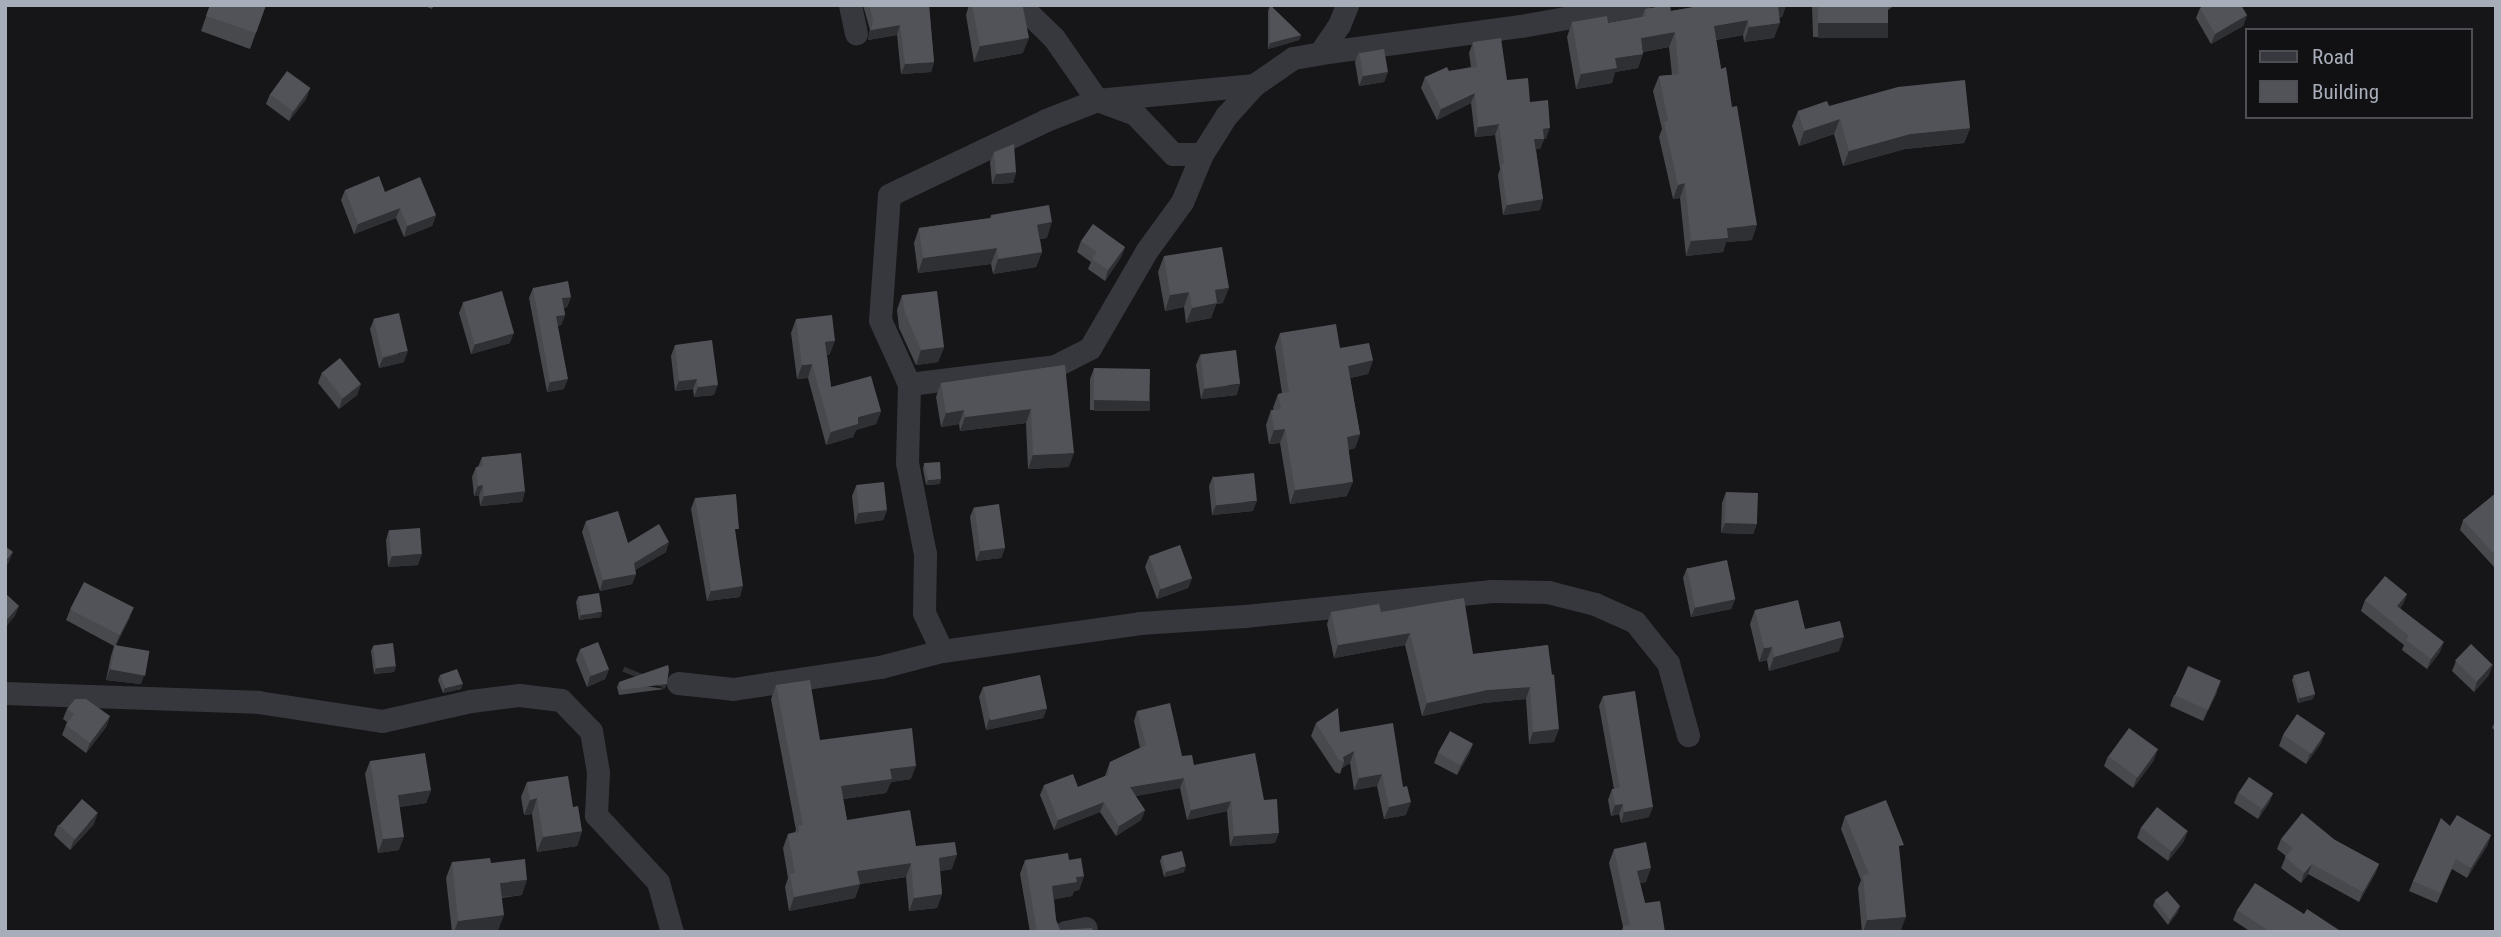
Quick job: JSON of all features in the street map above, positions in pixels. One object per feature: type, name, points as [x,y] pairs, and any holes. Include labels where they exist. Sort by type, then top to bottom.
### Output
[{"type":"street","points":[[850,5],[856,33]]},
{"type":"street","points":[[1020,5],[1054,38],[1097,100],[1135,114],[1173,154],[1202,154]]},
{"type":"street","points":[[1320,53],[1339,25],[1348,5]]},
{"type":"street","points":[[909,384],[1055,366],[1090,348],[1147,250],[1182,202],[1202,154],[1226,116],[1254,85],[1293,58],[1521,26],[1639,5]]},
{"type":"street","points":[[942,651],[924,613],[925,554],[907,462],[909,384],[880,320],[889,195],[1046,120],[1097,100],[1254,85]]},
{"type":"street","points":[[678,683],[733,689],[880,667],[942,651],[1140,623],[1245,616],[1492,591],[1548,592],[1595,604],[1635,622],[1668,663],[1688,735]]},
{"type":"street","points":[[5,693],[258,702],[382,721],[471,701],[519,695],[561,700],[591,731],[598,772],[596,815],[658,882],[671,932]]},
{"type":"building","points":[[210,5],[266,5],[256,33],[206,16]]},
{"type":"building","points":[[869,5],[929,5],[934,62],[905,64],[900,25],[871,30],[873,20]]},
{"type":"building","points":[[972,5],[1022,5],[1029,38],[980,46]]},
{"type":"building","points":[[1270,5],[1301,35],[1270,43]]},
{"type":"building","points":[[1670,5],[1671,11],[1706,5],[1778,5],[1780,23],[1749,27],[1748,20],[1714,26],[1721,69],[1726,67],[1732,107],[1737,106],[1757,225],[1727,228],[1728,238],[1691,241],[1685,183],[1678,185],[1664,122],[1668,121],[1659,76],[1679,74],[1675,32],[1641,38],[1643,54],[1615,58],[1617,68],[1581,74],[1572,22],[1607,16],[1608,23],[1646,16],[1645,9]]},
{"type":"building","points":[[1818,5],[1888,5],[1888,23],[1818,23]]},
{"type":"building","points":[[2204,5],[2241,5],[2247,15],[2215,34],[2200,8]]},
{"type":"building","points":[[1501,38],[1507,80],[1528,78],[1530,102],[1548,100],[1550,128],[1543,129],[1544,139],[1534,139],[1543,199],[1507,205],[1499,124],[1478,127],[1475,93],[1441,109],[1425,77],[1447,67],[1449,71],[1477,67],[1473,42]]},
{"type":"building","points":[[1384,49],[1388,72],[1363,76],[1359,53]]},
{"type":"building","points":[[287,71],[310,88],[293,112],[270,94]]},
{"type":"building","points":[[1965,80],[1970,128],[1910,134],[1849,151],[1840,119],[1804,131],[1798,111],[1827,101],[1829,106],[1898,87]]},
{"type":"building","points":[[1014,144],[1016,172],[996,174],[994,152]]},
{"type":"building","points":[[379,176],[385,192],[420,177],[436,215],[407,226],[400,208],[358,224],[345,190]]},
{"type":"building","points":[[1049,205],[1052,222],[1037,225],[1042,252],[998,259],[997,248],[923,258],[919,228],[992,218],[991,215]]},
{"type":"building","points":[[1093,224],[1125,247],[1108,270],[1092,259],[1097,252],[1081,241]]},
{"type":"building","points":[[1222,247],[1229,288],[1215,290],[1217,303],[1192,308],[1189,292],[1170,295],[1164,256]]},
{"type":"building","points":[[568,281],[571,297],[562,298],[565,315],[556,316],[568,379],[550,382],[533,288]]},
{"type":"building","points":[[502,291],[514,333],[475,345],[463,302]]},
{"type":"building","points":[[937,291],[944,347],[921,350],[905,313],[902,295]]},
{"type":"building","points":[[399,313],[408,351],[382,357],[374,319]]},
{"type":"building","points":[[832,315],[835,341],[825,342],[831,387],[871,376],[881,411],[858,417],[858,424],[831,432],[812,364],[802,365],[796,319]]},
{"type":"building","points":[[1336,324],[1340,348],[1369,343],[1373,360],[1348,366],[1360,434],[1347,437],[1353,482],[1295,490],[1285,429],[1274,430],[1271,410],[1281,409],[1278,394],[1289,392],[1280,333]]},
{"type":"building","points":[[712,340],[718,385],[698,387],[697,379],[679,381],[675,345]]},
{"type":"building","points":[[1236,350],[1240,384],[1204,388],[1200,354]]},
{"type":"building","points":[[340,358],[361,384],[343,398],[322,372]]},
{"type":"building","points":[[1065,365],[1074,453],[1033,455],[1031,409],[965,417],[964,410],[946,413],[941,383]]},
{"type":"building","points":[[1094,368],[1150,369],[1149,401],[1093,400]]},
{"type":"building","points":[[521,453],[525,491],[484,496],[483,485],[478,486],[476,467],[483,466],[482,457]]},
{"type":"building","points":[[940,462],[941,479],[928,480],[924,463]]},
{"type":"building","points":[[1254,473],[1257,501],[1216,505],[1213,477]]},
{"type":"building","points":[[884,482],[887,510],[859,513],[856,485]]},
{"type":"building","points":[[1726,492],[1758,493],[1757,524],[1725,523]]},
{"type":"building","points":[[2496,493],[2496,556],[2463,520]]},
{"type":"building","points":[[736,494],[739,529],[735,529],[743,586],[711,591],[695,498]]},
{"type":"building","points":[[999,504],[1005,548],[980,551],[974,507]]},
{"type":"building","points":[[618,511],[628,543],[659,524],[669,542],[634,563],[636,574],[603,580],[586,521]]},
{"type":"building","points":[[420,528],[422,554],[391,556],[389,530]]},
{"type":"building","points":[[1180,545],[1192,578],[1161,589],[1149,556]]},
{"type":"building","points":[[5,546],[13,552],[5,562]]},
{"type":"building","points":[[1727,560],[1735,599],[1695,608],[1687,569]]},
{"type":"building","points":[[2385,576],[2407,594],[2397,606],[2444,642],[2431,659],[2406,640],[2409,636],[2365,600]]},
{"type":"building","points":[[84,582],[134,607],[120,635],[70,610]]},
{"type":"building","points":[[5,593],[19,606],[5,622]]},
{"type":"building","points":[[599,593],[602,612],[581,615],[578,596]]},
{"type":"building","points":[[1464,598],[1473,654],[1548,645],[1552,675],[1554,674],[1559,729],[1533,732],[1530,687],[1487,690],[1427,703],[1410,633],[1338,645],[1331,612],[1379,604],[1381,612]]},
{"type":"building","points":[[1798,600],[1805,629],[1840,621],[1844,637],[1774,657],[1772,647],[1764,648],[1755,610]]},
{"type":"building","points":[[598,642],[609,669],[591,676],[580,649]]},
{"type":"building","points":[[393,643],[396,666],[376,668],[373,645]]},
{"type":"building","points":[[2471,644],[2493,665],[2477,681],[2455,661]]},
{"type":"building","points":[[115,645],[149,651],[145,676],[111,670]]},
{"type":"building","points":[[668,665],[667,684],[621,690],[619,682]]},
{"type":"building","points":[[2188,666],[2221,681],[2208,710],[2175,695]]},
{"type":"building","points":[[457,669],[463,684],[445,688],[440,675]]},
{"type":"building","points":[[2309,671],[2315,694],[2300,698],[2294,675]]},
{"type":"building","points":[[1040,675],[1047,708],[990,720],[983,687]]},
{"type":"building","points":[[810,680],[820,740],[912,728],[916,766],[890,769],[892,779],[841,786],[847,820],[910,810],[916,846],[955,842],[957,855],[939,858],[942,894],[914,898],[911,863],[857,871],[860,884],[794,897],[790,874],[795,873],[788,834],[799,832],[798,826],[803,825],[776,685]]},
{"type":"building","points":[[1635,691],[1653,807],[1624,812],[1623,804],[1615,805],[1612,789],[1620,788],[1603,696]]},
{"type":"building","points":[[75,699],[86,699],[110,716],[90,743],[66,725],[74,714],[67,709]]},
{"type":"building","points":[[1170,703],[1182,756],[1192,755],[1194,765],[1255,753],[1264,800],[1277,799],[1279,833],[1234,836],[1231,801],[1191,810],[1184,778],[1130,787],[1145,810],[1119,826],[1104,802],[1058,820],[1044,785],[1073,774],[1078,787],[1108,775],[1110,762],[1146,745],[1137,711]]},
{"type":"building","points":[[1338,708],[1340,732],[1393,723],[1403,787],[1407,786],[1411,802],[1389,807],[1382,774],[1359,778],[1354,751],[1343,757],[1344,762],[1339,760],[1316,723]]},
{"type":"building","points":[[2297,714],[2325,733],[2311,754],[2283,735]]},
{"type":"building","points":[[2129,728],[2158,749],[2138,777],[2108,756]]},
{"type":"building","points":[[1450,731],[1473,744],[1461,765],[1438,753]]},
{"type":"building","points":[[425,753],[431,790],[398,795],[404,837],[383,839],[370,761]]},
{"type":"building","points":[[568,776],[573,807],[578,806],[582,831],[543,837],[537,798],[530,800],[527,782]]},
{"type":"building","points":[[2249,777],[2273,793],[2262,809],[2238,793]]},
{"type":"building","points":[[82,799],[98,813],[75,839],[59,825]]},
{"type":"building","points":[[1886,800],[1904,845],[1899,846],[1906,917],[1867,920],[1863,875],[1869,874],[1845,816]]},
{"type":"building","points":[[2157,807],[2188,831],[2172,851],[2141,827]]},
{"type":"building","points":[[2302,813],[2335,840],[2379,864],[2363,892],[2312,864],[2304,873],[2285,857],[2293,848],[2281,839]]},
{"type":"building","points":[[2457,815],[2491,835],[2471,868],[2456,859],[2440,893],[2413,881],[2441,818],[2450,826]]},
{"type":"building","points":[[1646,842],[1651,868],[1637,871],[1645,903],[1660,901],[1665,932],[1624,932],[1623,926],[1630,925],[1614,849]]},
{"type":"building","points":[[1182,851],[1186,867],[1165,872],[1162,856]]},
{"type":"building","points":[[1068,853],[1069,860],[1081,858],[1084,876],[1076,877],[1077,882],[1052,886],[1056,920],[1060,930],[1092,928],[1093,932],[1037,932],[1025,860]]},
{"type":"building","points":[[490,858],[491,863],[525,859],[527,880],[500,883],[504,915],[458,921],[452,862]]},
{"type":"building","points":[[2255,883],[2304,914],[2307,909],[2342,932],[2271,932],[2237,910]]},
{"type":"building","points":[[2167,891],[2180,906],[2170,920],[2155,900]]}]
